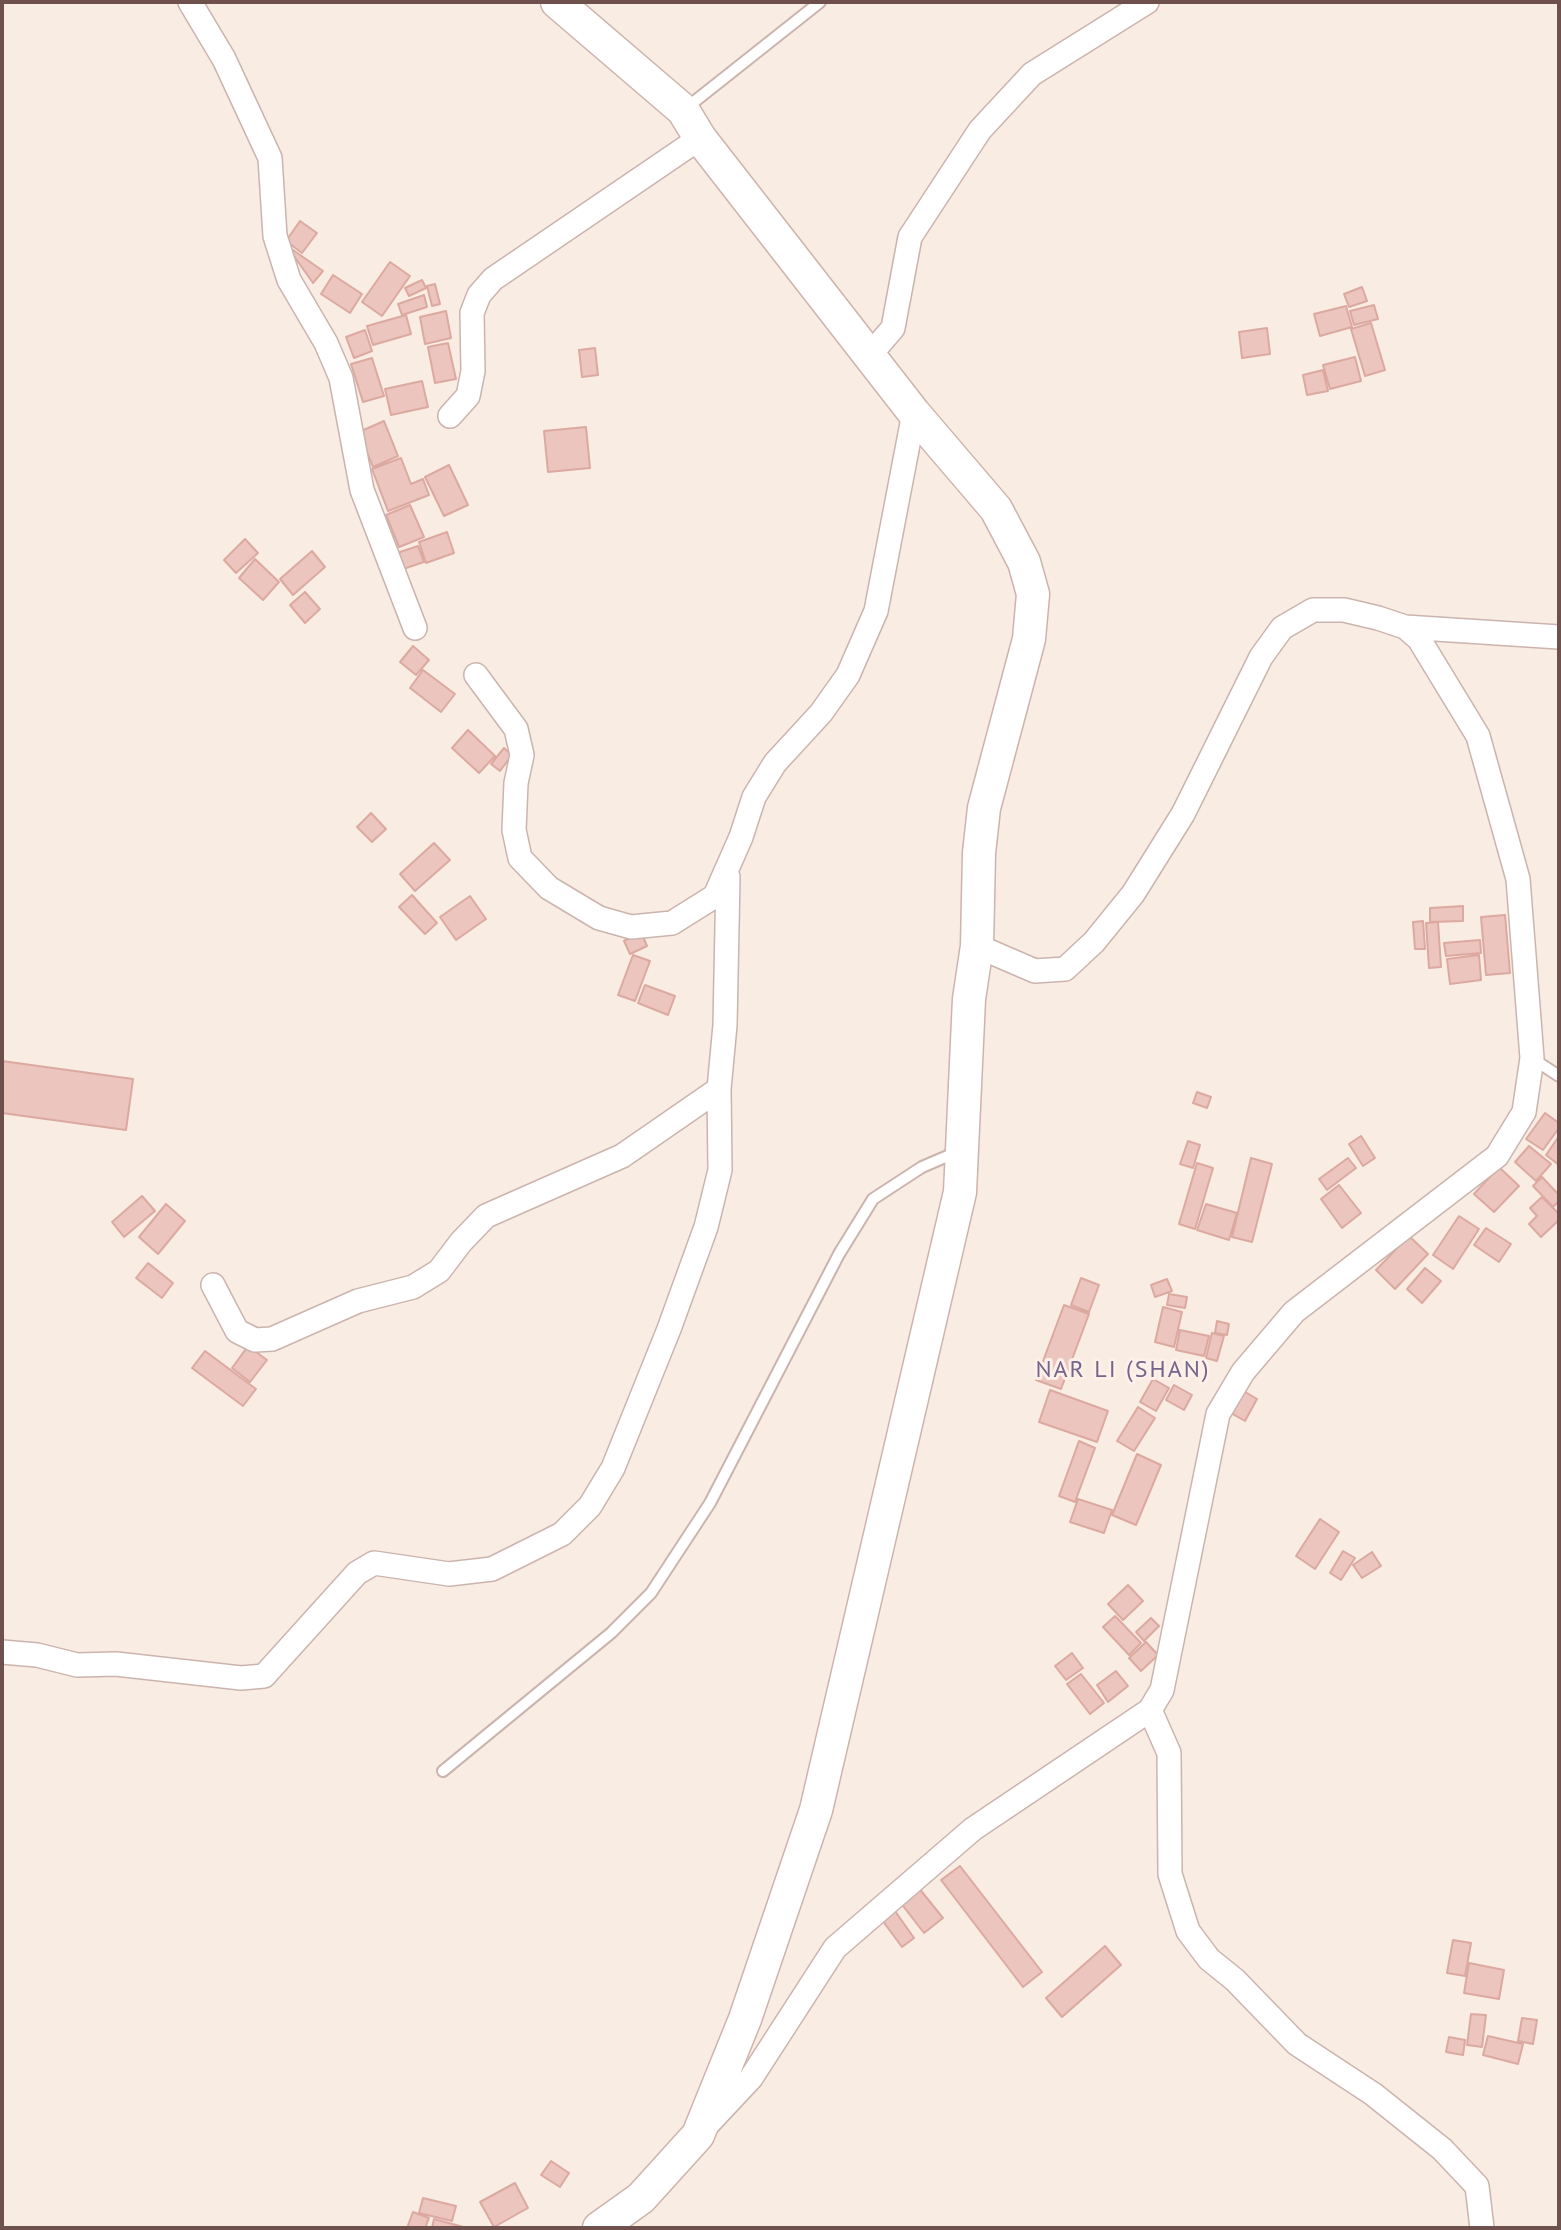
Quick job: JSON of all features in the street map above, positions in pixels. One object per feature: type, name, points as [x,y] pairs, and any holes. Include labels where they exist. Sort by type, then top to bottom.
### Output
[{"type":"main road","points":[[557,2],[683,110],[700,138],[914,414],[996,509],[1024,562],[1032,594],[1029,639],[984,808],[979,853],[977,946],[969,999],[960,1192],[816,1810],[745,2020],[698,2135],[641,2198],[600,2228]]},
{"type":"street","points":[[190,2],[225,59],[270,158],[275,236],[289,280],[326,343],[341,378],[362,490],[415,628]]},
{"type":"street","points":[[869,356],[893,328],[910,237],[980,130],[1032,74],[1147,2]]},
{"type":"street","points":[[450,416],[468,396],[473,371],[472,313],[479,295],[493,279],[700,138]]},
{"type":"street","points":[[476,676],[516,729],[522,755],[516,783],[513,830],[520,858],[549,888],[599,918],[631,927],[672,923],[715,896],[754,797],[775,763],[821,713],[848,676],[876,611],[914,414]]},
{"type":"street","points":[[977,946],[1035,971],[1065,969],[1094,942],[1133,894],[1183,814],[1255,667],[1282,628],[1313,610],[1344,610],[1405,627],[1559,637]]},
{"type":"street","points":[[698,2135],[751,2078],[835,1948],[973,1829],[1150,1710],[1162,1690],[1218,1414],[1243,1372],[1294,1312],[1497,1156],[1524,1112],[1532,1058],[1518,879],[1478,736],[1419,639],[1405,627]]},
{"type":"street","points":[[2,1652],[37,1655],[77,1665],[116,1664],[241,1678],[264,1676],[348,1581],[374,1563],[449,1574],[492,1569],[562,1534],[590,1506],[613,1468],[669,1329],[706,1227],[720,1170],[719,1088],[725,1025],[728,868]]},
{"type":"street","points":[[213,1284],[237,1331],[255,1340],[272,1339],[358,1301],[414,1287],[439,1272],[461,1241],[486,1216],[622,1156],[719,1088]]},
{"type":"street","points":[[1150,1710],[1169,1753],[1170,1874],[1188,1931],[1209,1959],[1235,1980],[1297,2043],[1373,2094],[1442,2149],[1477,2186],[1482,2228]]},
{"type":"lane","points":[[683,110],[820,2]]},
{"type":"lane","points":[[1532,1058],[1559,1076]]},
{"type":"lane","points":[[443,1771],[611,1633],[651,1594],[710,1503],[839,1254],[873,1199],[922,1167],[962,1150]]},
{"type":"building","points":[[300,221],[317,233],[302,253],[286,241]]},
{"type":"building","points":[[293,250],[323,271],[313,283],[291,252]]},
{"type":"building","points":[[390,262],[410,276],[382,316],[362,302]]},
{"type":"building","points":[[333,275],[362,294],[350,313],[321,294]]},
{"type":"building","points":[[422,280],[426,288],[409,296],[405,288]]},
{"type":"building","points":[[435,284],[440,304],[432,306],[427,286]]},
{"type":"building","points":[[1362,287],[1367,301],[1349,307],[1344,294]]},
{"type":"building","points":[[424,295],[427,307],[402,315],[398,304]]},
{"type":"building","points":[[1374,305],[1378,319],[1354,325],[1350,311]]},
{"type":"building","points":[[1346,306],[1352,327],[1320,336],[1314,314]]},
{"type":"building","points":[[446,311],[451,338],[425,344],[420,317]]},
{"type":"building","points":[[406,315],[411,334],[373,345],[367,326]]},
{"type":"building","points":[[1371,323],[1385,370],[1365,376],[1351,329]]},
{"type":"building","points":[[1267,328],[1270,354],[1242,358],[1239,332]]},
{"type":"building","points":[[365,330],[372,351],[354,358],[346,337]]},
{"type":"building","points":[[448,343],[456,379],[435,383],[428,347]]},
{"type":"building","points":[[595,348],[598,375],[582,377],[579,350]]},
{"type":"building","points":[[1355,357],[1361,381],[1330,389],[1323,365]]},
{"type":"building","points":[[372,358],[384,396],[363,402],[351,364]]},
{"type":"building","points":[[1323,370],[1328,391],[1307,395],[1303,375]]},
{"type":"building","points":[[422,381],[428,407],[391,415],[385,389]]},
{"type":"building","points":[[384,421],[398,456],[373,467],[359,432]]},
{"type":"building","points":[[586,427],[590,468],[548,472],[544,431]]},
{"type":"building","points":[[401,458],[411,484],[423,479],[429,495],[388,511],[372,469]]},
{"type":"building","points":[[449,465],[468,505],[444,516],[425,477]]},
{"type":"building","points":[[410,505],[424,537],[399,547],[386,515]]},
{"type":"building","points":[[447,532],[454,553],[426,563],[419,542]]},
{"type":"building","points":[[245,539],[258,553],[236,573],[224,560]]},
{"type":"building","points":[[418,546],[424,562],[397,571],[391,555]]},
{"type":"building","points":[[312,551],[325,567],[293,595],[280,579]]},
{"type":"building","points":[[255,559],[279,582],[263,600],[239,578]]},
{"type":"building","points":[[305,592],[320,609],[305,623],[290,605]]},
{"type":"building","points":[[413,646],[429,660],[416,675],[400,662]]},
{"type":"building","points":[[423,670],[455,694],[441,712],[410,688]]},
{"type":"building","points":[[468,730],[495,756],[479,773],[452,748]]},
{"type":"building","points":[[504,748],[512,755],[500,771],[491,764]]},
{"type":"building","points":[[371,813],[386,829],[372,842],[357,827]]},
{"type":"building","points":[[434,843],[450,860],[415,891],[400,874]]},
{"type":"building","points":[[412,895],[437,923],[425,934],[399,907]]},
{"type":"building","points":[[470,896],[486,919],[456,940],[440,917]]},
{"type":"building","points":[[1463,906],[1463,921],[1430,922],[1430,908]]},
{"type":"building","points":[[1505,915],[1510,973],[1486,975],[1481,917]]},
{"type":"building","points":[[1423,921],[1425,949],[1415,949],[1413,922]]},
{"type":"building","points":[[1438,922],[1441,967],[1429,968],[1426,923]]},
{"type":"building","points":[[641,932],[647,946],[630,954],[624,941]]},
{"type":"building","points":[[1480,940],[1481,953],[1446,956],[1444,943]]},
{"type":"building","points":[[633,955],[650,961],[635,1001],[618,995]]},
{"type":"building","points":[[1479,955],[1481,980],[1450,984],[1447,959]]},
{"type":"building","points":[[645,985],[675,996],[668,1015],[638,1003]]},
{"type":"building","points":[[2,1061],[133,1079],[126,1130],[2,1113]]},
{"type":"building","points":[[1197,1092],[1211,1097],[1207,1108],[1193,1103]]},
{"type":"building","points":[[1545,1113],[1559,1123],[1559,1128],[1543,1150],[1526,1139]]},
{"type":"building","points":[[1361,1136],[1375,1158],[1363,1166],[1349,1144]]},
{"type":"building","points":[[1559,1136],[1559,1165],[1546,1155]]},
{"type":"building","points":[[1188,1141],[1200,1145],[1193,1168],[1180,1164]]},
{"type":"building","points":[[1529,1146],[1551,1164],[1536,1181],[1515,1162]]},
{"type":"building","points":[[1251,1158],[1272,1164],[1252,1242],[1232,1237]]},
{"type":"building","points":[[1348,1158],[1356,1168],[1327,1190],[1319,1179]]},
{"type":"building","points":[[1197,1163],[1213,1168],[1195,1229],[1179,1224]]},
{"type":"building","points":[[1499,1167],[1519,1186],[1494,1212],[1474,1194]]},
{"type":"building","points":[[1542,1177],[1559,1195],[1559,1201],[1553,1207],[1533,1186]]},
{"type":"building","points":[[1339,1185],[1361,1213],[1342,1228],[1321,1199]]},
{"type":"building","points":[[142,1196],[155,1211],[124,1237],[112,1222]]},
{"type":"building","points":[[1542,1197],[1559,1214],[1559,1220],[1541,1237],[1529,1224],[1537,1216],[1530,1208]]},
{"type":"building","points":[[166,1204],[185,1221],[158,1254],[139,1237]]},
{"type":"building","points":[[1206,1204],[1237,1213],[1229,1240],[1197,1230]]},
{"type":"building","points":[[1459,1216],[1479,1229],[1453,1269],[1433,1255]]},
{"type":"building","points":[[1486,1228],[1511,1244],[1499,1262],[1474,1245]]},
{"type":"building","points":[[1409,1236],[1428,1254],[1395,1289],[1376,1270]]},
{"type":"building","points":[[148,1263],[173,1283],[162,1298],[136,1278]]},
{"type":"building","points":[[1425,1268],[1441,1281],[1422,1303],[1407,1289]]},
{"type":"building","points":[[1081,1278],[1099,1285],[1089,1312],[1071,1305]]},
{"type":"building","points":[[1167,1279],[1172,1291],[1155,1297],[1151,1285]]},
{"type":"building","points":[[1169,1294],[1187,1297],[1185,1308],[1167,1305]]},
{"type":"building","points":[[1064,1305],[1089,1314],[1061,1389],[1036,1380]]},
{"type":"building","points":[[1163,1307],[1182,1312],[1174,1347],[1155,1342]]},
{"type":"building","points":[[1217,1321],[1229,1324],[1227,1335],[1215,1333]]},
{"type":"building","points":[[1180,1330],[1209,1336],[1204,1356],[1176,1350]]},
{"type":"building","points":[[1212,1333],[1224,1336],[1217,1361],[1206,1358]]},
{"type":"building","points":[[248,1346],[267,1360],[250,1382],[232,1368]]},
{"type":"building","points":[[205,1351],[256,1389],[243,1406],[192,1368]]},
{"type":"building","points":[[1153,1379],[1169,1388],[1156,1411],[1140,1402]]},
{"type":"building","points":[[1174,1385],[1192,1395],[1184,1410],[1166,1400]]},
{"type":"building","points":[[1050,1390],[1108,1411],[1097,1442],[1039,1422]]},
{"type":"building","points":[[1242,1390],[1257,1399],[1245,1421],[1229,1412]]},
{"type":"building","points":[[1138,1407],[1155,1418],[1134,1451],[1117,1441]]},
{"type":"building","points":[[1079,1441],[1095,1448],[1075,1502],[1059,1496]]},
{"type":"building","points":[[1137,1454],[1161,1465],[1136,1525],[1112,1515]]},
{"type":"building","points":[[1078,1499],[1112,1510],[1104,1533],[1070,1522]]},
{"type":"building","points":[[1320,1519],[1339,1532],[1315,1569],[1296,1556]]},
{"type":"building","points":[[1343,1551],[1355,1558],[1341,1580],[1330,1573]]},
{"type":"building","points":[[1372,1552],[1381,1566],[1362,1578],[1353,1565]]},
{"type":"building","points":[[1128,1585],[1143,1601],[1123,1620],[1108,1604]]},
{"type":"building","points":[[1115,1616],[1141,1643],[1129,1655],[1103,1627]]},
{"type":"building","points":[[1151,1618],[1159,1626],[1144,1641],[1136,1632]]},
{"type":"building","points":[[1146,1642],[1158,1655],[1141,1671],[1129,1658]]},
{"type":"building","points":[[1072,1653],[1083,1668],[1066,1680],[1055,1666]]},
{"type":"building","points":[[1116,1671],[1128,1686],[1108,1702],[1097,1685]]},
{"type":"building","points":[[1081,1674],[1104,1703],[1090,1714],[1067,1684]]},
{"type":"building","points":[[960,1866],[1042,1972],[1023,1987],[941,1880]]},
{"type":"building","points":[[918,1887],[943,1918],[924,1933],[900,1902]]},
{"type":"building","points":[[895,1911],[914,1938],[902,1947],[882,1920]]},
{"type":"building","points":[[1453,1940],[1471,1943],[1465,1976],[1447,1973]]},
{"type":"building","points":[[1105,1946],[1121,1965],[1062,2017],[1046,1998]]},
{"type":"building","points":[[1469,1963],[1504,1970],[1499,1999],[1464,1993]]},
{"type":"building","points":[[1471,2014],[1486,2015],[1482,2047],[1467,2045]]},
{"type":"building","points":[[1522,2018],[1537,2020],[1533,2044],[1518,2041]]},
{"type":"building","points":[[1488,2036],[1523,2044],[1518,2064],[1483,2055]]},
{"type":"building","points":[[1449,2037],[1465,2040],[1463,2055],[1446,2052]]},
{"type":"building","points":[[551,2161],[569,2173],[560,2187],[541,2175]]},
{"type":"building","points":[[515,2183],[528,2208],[494,2227],[480,2202]]},
{"type":"building","points":[[423,2198],[456,2206],[452,2221],[419,2213]]},
{"type":"building","points":[[413,2212],[429,2218],[425,2228],[407,2228]]},
{"type":"building","points":[[434,2219],[467,2228],[432,2228]]},
{"type":"district","name":"NAR LI (SHAN)","points":[[1123,1370]]}]
